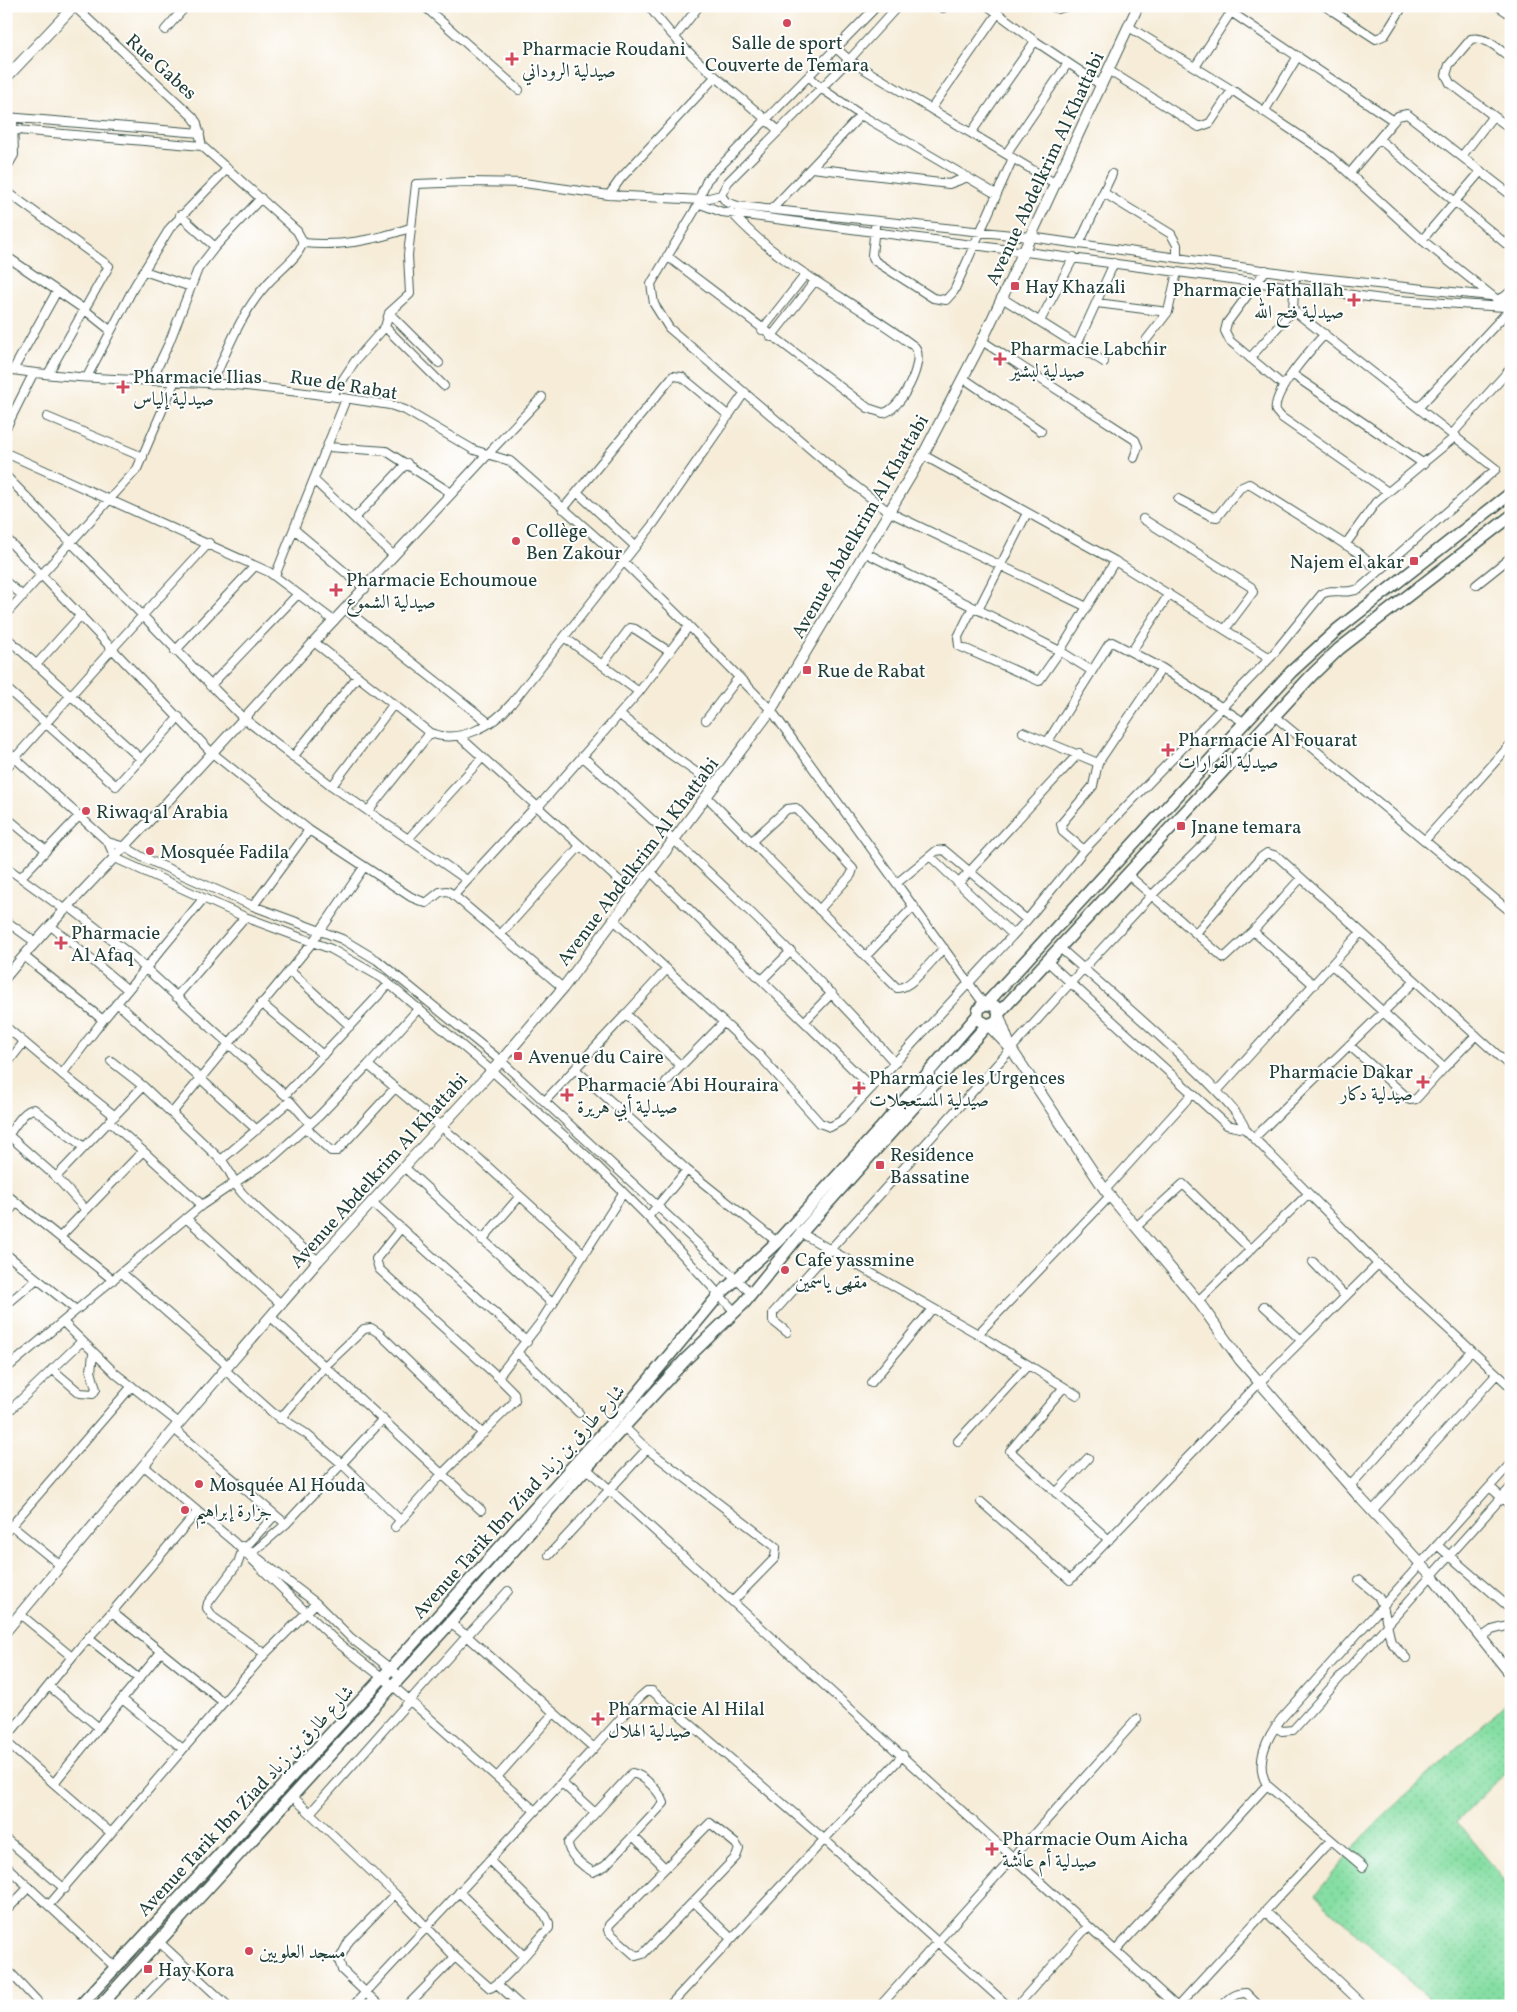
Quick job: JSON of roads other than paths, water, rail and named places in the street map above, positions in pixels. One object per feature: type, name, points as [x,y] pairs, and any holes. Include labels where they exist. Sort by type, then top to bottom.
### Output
[{"type":"main road","points":[[6,78],[74,6]]},
{"type":"main road","name":"Avenue Abdelkrim Al Khattabi","points":[[6,1631],[176,1426],[318,1261],[501,1061],[563,988],[708,798],[771,710],[923,455],[982,341],[1138,6]]},
{"type":"main road","points":[[1511,493],[1338,629],[1291,672],[978,1011],[978,1016],[982,1023],[988,1025],[1011,1048],[1107,1193],[1198,1301],[1259,1383],[1432,1576],[1511,1675]]},
{"type":"main road","points":[[988,1025],[993,1024],[999,1015],[1273,715],[1339,649],[1510,518]]},
{"type":"main road","points":[[985,1004],[995,1006],[1011,1048]]},
{"type":"main road","name":"Avenue Tarik Ibn Ziad شارع طارق بن زياد","points":[[80,2006],[391,1668],[629,1404],[719,1295],[777,1242],[978,1016]]},
{"type":"main road","name":"Avenue Tarik Ibn Ziad شارع طارق بن زياد","points":[[100,2006],[450,1623],[586,1468],[686,1359],[735,1312],[801,1233],[988,1025]]},
{"type":"street","name":"Rue Gabes","points":[[74,6],[193,117],[200,133]]},
{"type":"street","points":[[165,30],[186,6]]},
{"type":"street","points":[[424,6],[519,90]]},
{"type":"street","points":[[649,6],[675,37],[715,76],[779,132]]},
{"type":"street","points":[[675,37],[699,6]]},
{"type":"street","points":[[877,6],[707,180],[702,189],[701,200],[651,284],[651,292],[658,313],[669,328],[858,489],[889,512],[1087,606]]},
{"type":"street","points":[[721,196],[728,182],[822,88],[898,6]]},
{"type":"street","points":[[939,6],[943,8],[947,6]]},
{"type":"street","points":[[988,6],[1034,41],[1101,85]]},
{"type":"street","points":[[1051,6],[1062,9],[1068,6]]},
{"type":"street","points":[[1222,6],[1394,121]]},
{"type":"street","points":[[1328,7],[1376,39],[1386,35],[1403,6]]},
{"type":"street","points":[[1498,6],[1511,15]]},
{"type":"street","points":[[1195,67],[1231,12]]},
{"type":"street","points":[[931,110],[998,13]]},
{"type":"street","points":[[1129,27],[1232,90],[1329,155],[1350,172],[1422,240],[1509,309]]},
{"type":"street","points":[[1511,58],[1482,38],[1471,39],[1447,70],[1447,79],[1450,83],[1511,129]]},
{"type":"street","points":[[970,133],[1034,41]]},
{"type":"street","points":[[836,48],[849,60],[1056,184]]},
{"type":"street","points":[[1264,112],[1298,56]]},
{"type":"street","points":[[877,220],[872,255],[875,261],[934,298],[943,301],[949,298],[954,292],[996,194],[1010,156],[1068,63]]},
{"type":"street","points":[[1108,70],[1199,127],[1210,123],[1232,90]]},
{"type":"street","points":[[609,196],[621,178],[715,76]]},
{"type":"street","points":[[809,76],[822,88],[861,115],[996,194]]},
{"type":"street","points":[[1350,172],[1400,114],[1410,116],[1511,195]]},
{"type":"street","points":[[772,208],[861,115]]},
{"type":"street","points":[[1462,156],[1493,116]]},
{"type":"street","points":[[6,169],[14,155],[10,117],[200,133],[202,146]]},
{"type":"street","points":[[10,130],[202,146],[297,231],[303,243],[300,252],[268,283],[248,307],[212,384]]},
{"type":"street","points":[[1379,139],[1511,248]]},
{"type":"street","points":[[812,168],[949,184],[968,177]]},
{"type":"street","points":[[87,377],[110,330],[144,270],[180,215],[227,169]]},
{"type":"street","points":[[1422,240],[1481,172]]},
{"type":"street","points":[[1079,244],[1112,174]]},
{"type":"street","points":[[332,396],[355,360],[385,327],[389,313],[410,294],[408,255],[416,184],[468,182],[524,183],[609,196],[701,200],[721,196]]},
{"type":"street","points":[[6,190],[109,266],[48,374]]},
{"type":"street","points":[[1104,193],[1171,234],[1177,245],[1177,257]]},
{"type":"street","points":[[721,196],[726,202],[738,206],[772,208],[1030,237],[1295,275],[1493,298],[1504,297],[1511,291]]},
{"type":"street","points":[[151,382],[169,343],[198,269],[215,247],[261,198]]},
{"type":"street","points":[[701,200],[708,208],[731,212],[1383,299],[1509,309]]},
{"type":"street","points":[[667,256],[772,338],[868,408],[883,413],[894,408],[917,368],[918,351],[912,344],[815,281],[748,230],[731,212]]},
{"type":"street","points":[[180,215],[215,247]]},
{"type":"street","points":[[303,243],[335,245],[363,242],[410,228]]},
{"type":"street","points":[[6,256],[110,330]]},
{"type":"street","points":[[1040,321],[1074,257]]},
{"type":"street","points":[[1077,345],[1114,263]]},
{"type":"street","points":[[144,270],[191,287]]},
{"type":"street","points":[[1266,270],[1227,323],[1225,331],[1230,341],[1284,386]]},
{"type":"street","points":[[1147,339],[1168,312],[1177,272]]},
{"type":"street","points":[[762,330],[806,274]]},
{"type":"street","points":[[1250,358],[1293,310],[1295,275]]},
{"type":"street","points":[[772,338],[815,281]]},
{"type":"street","points":[[9,370],[57,291]]},
{"type":"street","points":[[1002,298],[1104,362]]},
{"type":"street","points":[[1097,303],[1168,312]]},
{"type":"street","points":[[1419,407],[1509,309]]},
{"type":"street","points":[[614,920],[762,1058],[820,1123],[833,1127],[841,1121],[970,984],[1027,920],[1084,850],[1270,658],[1323,593],[1355,591],[1496,468],[1293,310]]},
{"type":"street","points":[[389,313],[440,363]]},
{"type":"street","points":[[385,327],[444,386]]},
{"type":"street","points":[[1325,334],[1300,362],[1284,386],[1275,407],[1279,414],[1388,492]]},
{"type":"street","points":[[982,341],[1134,440],[1138,447],[1134,458]]},
{"type":"street","points":[[1345,544],[1363,518],[1388,492],[1424,464],[1455,435],[1511,368]]},
{"type":"street","name":"Rue de Rabat","points":[[9,370],[33,374],[212,384],[332,396],[390,405],[405,410],[466,446],[487,455],[501,457],[510,461],[623,561],[690,626],[771,710],[985,1004]]},
{"type":"street","points":[[6,428],[33,374]]},
{"type":"street","points":[[1292,374],[1424,464]]},
{"type":"street","points":[[563,509],[673,376],[682,377],[729,416]]},
{"type":"street","points":[[963,378],[1041,431]]},
{"type":"street","points":[[6,614],[131,477],[143,457],[174,382]]},
{"type":"street","points":[[314,642],[430,733],[438,736],[459,736],[489,723],[506,710],[654,523],[745,392]]},
{"type":"street","points":[[6,977],[35,942],[115,858],[242,718],[365,589],[542,397]]},
{"type":"street","points":[[275,576],[346,399]]},
{"type":"street","points":[[47,417],[143,457]]},
{"type":"street","points":[[328,447],[380,449],[407,463],[452,493]]},
{"type":"street","points":[[6,453],[209,544],[275,576],[334,621]]},
{"type":"street","points":[[923,455],[1115,561],[1226,628],[1270,658]]},
{"type":"street","points":[[355,518],[407,463]]},
{"type":"street","points":[[6,476],[70,544],[242,718],[332,786],[467,880]]},
{"type":"street","points":[[314,480],[394,556]]},
{"type":"street","points":[[1178,499],[1211,516],[1217,517],[1222,514],[1240,488],[1248,484],[1345,544],[1378,571]]},
{"type":"street","points":[[577,492],[636,546]]},
{"type":"street","points":[[1027,513],[1001,564],[958,637],[958,642],[962,649],[1039,681],[1060,651],[1115,561]]},
{"type":"street","points":[[1143,519],[1251,587],[1254,592],[1226,628]]},
{"type":"street","points":[[294,529],[365,589]]},
{"type":"street","points":[[6,538],[211,752],[309,830],[422,903],[430,902],[443,891],[454,895],[563,988]]},
{"type":"street","points":[[6,768],[209,544]]},
{"type":"street","points":[[866,553],[1060,651],[1092,671]]},
{"type":"street","points":[[1476,585],[1511,557]]},
{"type":"street","points":[[175,650],[254,566]]},
{"type":"street","points":[[6,582],[23,596]]},
{"type":"street","points":[[210,686],[298,594]]},
{"type":"street","points":[[1132,652],[1169,594]]},
{"type":"street","points":[[345,609],[489,723]]},
{"type":"street","points":[[36,665],[81,615]]},
{"type":"street","points":[[454,895],[620,715],[690,626]]},
{"type":"street","points":[[602,665],[630,628],[635,628],[670,652]]},
{"type":"street","points":[[6,637],[142,759]]},
{"type":"street","points":[[564,637],[639,692]]},
{"type":"street","points":[[1048,741],[1110,643],[1115,642],[1162,668],[1245,723]]},
{"type":"street","points":[[1084,850],[1063,832],[1061,824],[1093,786],[1098,763],[1162,668]]},
{"type":"street","points":[[293,757],[358,676]]},
{"type":"street","points":[[706,720],[739,677]]},
{"type":"street","points":[[6,688],[116,786],[120,784],[179,717]]},
{"type":"street","points":[[332,786],[393,705]]},
{"type":"street","points":[[620,715],[667,752],[716,786]]},
{"type":"street","points":[[1273,715],[1511,912]]},
{"type":"street","points":[[1023,732],[1079,753],[1098,763]]},
{"type":"street","points":[[368,811],[430,733]]},
{"type":"street","points":[[459,736],[634,894]]},
{"type":"street","points":[[1425,840],[1511,744]]},
{"type":"street","points":[[6,750],[108,842],[115,858],[245,917],[343,955],[389,984],[492,1071],[588,1158],[648,1217],[735,1312]]},
{"type":"street","points":[[958,883],[1079,753]]},
{"type":"street","points":[[582,756],[675,839],[791,951],[895,1063]]},
{"type":"street","points":[[408,839],[482,758]]},
{"type":"street","points":[[708,798],[894,986],[900,988],[910,983],[944,948]]},
{"type":"street","points":[[752,842],[787,809],[793,807],[799,811],[853,869],[851,875],[819,910]]},
{"type":"street","points":[[21,878],[79,816]]},
{"type":"street","points":[[6,817],[46,850]]},
{"type":"street","points":[[253,906],[309,830]]},
{"type":"street","points":[[787,1332],[774,1321],[774,1313],[1083,969],[1152,895],[1211,837]]},
{"type":"street","points":[[108,842],[125,847],[142,857],[253,906],[342,939],[378,960],[501,1061],[751,1293]]},
{"type":"street","points":[[500,934],[580,846]]},
{"type":"street","points":[[897,883],[930,856],[939,850],[944,850],[1027,920]]},
{"type":"street","points":[[1196,933],[1260,858],[1267,853],[1277,856],[1415,981],[1509,1062]]},
{"type":"street","points":[[930,856],[1013,935]]},
{"type":"street","points":[[6,867],[67,908],[146,968],[288,1098],[308,1126],[331,1152],[337,1151],[395,1088]]},
{"type":"street","points":[[172,1113],[312,943],[364,867]]},
{"type":"street","points":[[651,872],[872,1088]]},
{"type":"street","points":[[1127,874],[1224,958],[1253,931],[1301,878]]},
{"type":"street","points":[[62,1074],[103,1020],[203,899]]},
{"type":"street","points":[[865,956],[914,906]]},
{"type":"street","points":[[176,997],[245,917]]},
{"type":"street","points":[[6,921],[35,942]]},
{"type":"street","points":[[50,926],[128,990]]},
{"type":"street","points":[[1253,931],[1314,985]]},
{"type":"street","points":[[1218,1090],[1360,932]]},
{"type":"street","points":[[1060,948],[1218,1090],[1241,1117],[1245,1128],[1308,1194],[1378,1264],[1511,1387]]},
{"type":"street","points":[[762,980],[791,951]]},
{"type":"street","points":[[24,956],[103,1020]]},
{"type":"street","points":[[1048,962],[1154,1056],[1192,1094],[1227,1125],[1245,1128]]},
{"type":"street","points":[[1332,965],[1444,1068]]},
{"type":"street","points":[[545,1101],[667,969]]},
{"type":"street","points":[[289,970],[350,1026]]},
{"type":"street","points":[[1254,1138],[1415,981]]},
{"type":"street","points":[[221,1160],[257,1130],[288,1098],[323,1055],[389,984]]},
{"type":"street","points":[[805,1021],[832,993]]},
{"type":"street","points":[[117,1003],[201,1077],[257,1130]]},
{"type":"street","points":[[261,1003],[323,1055]]},
{"type":"street","points":[[6,1369],[202,1204],[273,1157],[308,1126],[368,1065],[419,1008]]},
{"type":"street","points":[[626,1014],[681,1066]]},
{"type":"street","points":[[666,1082],[724,1022]]},
{"type":"street","points":[[6,1027],[113,1119],[143,1151],[202,1204]]},
{"type":"street","points":[[1349,1045],[1410,1100],[1416,1099],[1476,1035]]},
{"type":"street","points":[[6,1065],[24,1042]]},
{"type":"street","points":[[111,1061],[143,1086],[221,1160],[230,1171],[234,1183],[256,1206],[318,1261]]},
{"type":"street","points":[[368,1065],[520,1196],[584,1254]]},
{"type":"street","points":[[575,1069],[687,1170],[777,1242]]},
{"type":"street","points":[[56,1177],[143,1086]]},
{"type":"street","points":[[978,1334],[1107,1193],[1192,1094]]},
{"type":"street","points":[[84,1147],[34,1109],[30,1109],[7,1135],[56,1177],[86,1210]]},
{"type":"street","points":[[60,1237],[143,1151]]},
{"type":"street","points":[[404,1167],[552,1304]]},
{"type":"street","points":[[648,1217],[687,1170]]},
{"type":"street","points":[[1136,1227],[1183,1184],[1251,1250]]},
{"type":"street","points":[[498,1377],[527,1342],[623,1193]]},
{"type":"street","points":[[6,1194],[113,1280]]},
{"type":"street","points":[[1198,1301],[1308,1194]]},
{"type":"street","points":[[482,1240],[520,1196]]},
{"type":"street","points":[[372,1202],[527,1342]]},
{"type":"street","points":[[6,1215],[16,1203]]},
{"type":"street","points":[[186,1218],[281,1304]]},
{"type":"street","points":[[395,1527],[442,1474],[516,1399],[514,1393],[498,1377],[379,1269],[376,1260],[401,1228]]},
{"type":"street","points":[[801,1233],[978,1334],[1076,1395]]},
{"type":"street","points":[[6,1254],[76,1310]]},
{"type":"street","points":[[1313,1262],[1345,1296]]},
{"type":"street","points":[[981,1502],[1070,1580],[1259,1383],[1378,1264]]},
{"type":"street","points":[[122,1273],[280,1419],[305,1433],[342,1464],[400,1520]]},
{"type":"street","points":[[6,1305],[37,1279]]},
{"type":"street","points":[[1264,1306],[1301,1340]]},
{"type":"street","points":[[871,1383],[932,1309]]},
{"type":"street","points":[[271,1316],[481,1510]]},
{"type":"street","points":[[63,1322],[93,1354],[132,1386],[286,1524]]},
{"type":"street","points":[[280,1419],[325,1366],[364,1329],[371,1328],[379,1333],[483,1434]]},
{"type":"street","points":[[6,1414],[81,1342]]},
{"type":"street","points":[[1350,1486],[1471,1351]]},
{"type":"street","points":[[518,1353],[579,1413]]},
{"type":"street","points":[[52,1369],[80,1393],[93,1394],[96,1389],[92,1371],[93,1354]]},
{"type":"street","points":[[958,1441],[1028,1365]]},
{"type":"street","points":[[1372,1511],[1497,1374]]},
{"type":"street","points":[[6,1532],[132,1386]]},
{"type":"street","points":[[1064,1387],[1010,1451],[1109,1540]]},
{"type":"street","points":[[247,1552],[286,1524],[383,1419]]},
{"type":"street","points":[[624,1427],[648,1449],[776,1547],[775,1558],[734,1600]]},
{"type":"street","points":[[549,1555],[648,1449]]},
{"type":"street","points":[[1056,1493],[1088,1458]]},
{"type":"street","points":[[1363,1868],[1267,1785],[1263,1778],[1264,1745],[1275,1727],[1511,1462]]},
{"type":"street","points":[[144,1466],[234,1542],[316,1603],[350,1638],[400,1676]]},
{"type":"street","points":[[586,1468],[734,1600],[1012,1858],[1177,2005],[1331,1840]]},
{"type":"street","points":[[1490,1487],[1511,1506]]},
{"type":"street","points":[[1275,1727],[1288,1732],[1292,1730],[1511,1487]]},
{"type":"street","points":[[111,1833],[6,1740],[72,1657],[197,1512]]},
{"type":"street","points":[[265,1654],[213,1617],[207,1608],[208,1603],[275,1515]]},
{"type":"street","points":[[12,1526],[61,1566]]},
{"type":"street","points":[[1437,1545],[1511,1610]]},
{"type":"street","points":[[247,1552],[344,1648],[392,1685],[534,1810]]},
{"type":"street","points":[[1359,1580],[1378,1596],[1383,1606],[1394,1648],[1406,1658]]},
{"type":"street","points":[[310,1813],[508,1591]]},
{"type":"street","points":[[49,1905],[65,1889],[265,1654],[316,1603]]},
{"type":"street","points":[[112,1612],[223,1702]]},
{"type":"street","points":[[20,1614],[72,1657]]},
{"type":"street","points":[[450,1623],[594,1748]]},
{"type":"street","points":[[1482,1637],[1492,1630],[1511,1625]]},
{"type":"street","points":[[88,1638],[139,1679]]},
{"type":"street","points":[[54,1782],[98,1726],[161,1652]]},
{"type":"street","points":[[49,1686],[98,1726]]},
{"type":"street","points":[[353,2006],[640,1697],[647,1691],[652,1691],[825,1840],[1008,2006]]},
{"type":"street","points":[[122,1699],[183,1749]]},
{"type":"street","points":[[497,1777],[553,1714]]},
{"type":"street","points":[[880,2006],[1137,1719]]},
{"type":"street","points":[[669,2006],[903,1755]]},
{"type":"street","points":[[630,1774],[637,1774],[655,1790],[664,1802],[634,1836],[598,1871],[594,1872],[586,1868],[574,1856],[567,1845],[594,1812],[630,1774]]},
{"type":"street","points":[[562,1782],[594,1812]]},
{"type":"street","points":[[1116,1950],[1267,1785]]},
{"type":"street","points":[[291,1795],[395,1894],[455,1957],[487,1987],[492,1987],[497,1984],[549,1928],[548,1920],[489,1860]]},
{"type":"street","points":[[710,1823],[736,1844],[738,1849],[736,1857],[694,1902],[640,1956],[636,1956],[611,1934],[608,1930],[609,1925],[664,1867],[710,1823]]},
{"type":"street","points":[[634,1836],[664,1867]]},
{"type":"street","points":[[6,1839],[65,1889]]},
{"type":"street","points":[[6,1866],[114,1967]]},
{"type":"street","points":[[6,1911],[29,1887]]},
{"type":"street","points":[[459,1892],[523,1955]]},
{"type":"street","points":[[380,2006],[342,1970],[339,1966],[340,1954],[395,1894]]},
{"type":"street","points":[[694,1902],[731,1938]]},
{"type":"street","points":[[1265,1911],[1359,2004]]},
{"type":"street","points":[[1017,2006],[1088,1926]]},
{"type":"street","points":[[158,1941],[228,2006]]},
{"type":"street","points":[[407,2006],[455,1957]]},
{"type":"street","points":[[135,2006],[179,1961]]},
{"type":"street","points":[[6,1968],[37,2000]]},
{"type":"street","points":[[497,1984],[521,2006]]},
{"type":"street","points":[[1222,2006],[1233,1996],[1246,1993],[1259,2006]]},
{"type":"place","name":"Salle de sport Couverte de Temara","points":[[787,23]]},
{"type":"place","name":"Pharmacie Roudani صيدلية الروداني","points":[[512,59]]},
{"type":"place","name":"Hay Khazali","points":[[1015,286]]},
{"type":"place","name":"Pharmacie Fathallah صيدلية فتح الله","points":[[1354,300]]},
{"type":"place","name":"Pharmacie Labchir صيدلية لبشير","points":[[1000,359]]},
{"type":"place","name":"Pharmacie Ilias صيدلية إلياس","points":[[123,387]]},
{"type":"place","name":"Collège Ben Zakour","points":[[516,541]]},
{"type":"place","name":"Najem el akar","points":[[1414,561]]},
{"type":"place","name":"Pharmacie Echoumoue صيدلية الشموع","points":[[336,590]]},
{"type":"place","name":"Rue de Rabat","points":[[807,670]]},
{"type":"place","name":"Pharmacie Al Fouarat صيدلية الفوارات","points":[[1168,750]]},
{"type":"place","name":"Riwaq al Arabia","points":[[86,811]]},
{"type":"place","name":"Jnane temara","points":[[1181,826]]},
{"type":"place","name":"Mosquée Fadila","points":[[150,851]]},
{"type":"place","name":"Pharmacie Al Afaq","points":[[61,943]]},
{"type":"place","name":"Avenue du Caire","points":[[518,1056]]},
{"type":"place","name":"Pharmacie Dakar صيدلية دكار","points":[[1423,1082]]},
{"type":"place","name":"Pharmacie les Urgences صيدلية المستعجلات","points":[[859,1088]]},
{"type":"place","name":"Pharmacie Abi Houraira صيدلية أبي هريرة","points":[[567,1095]]},
{"type":"place","name":"Residence Bassatine","points":[[880,1165]]},
{"type":"place","name":"Cafe yassmine مقهى ياسمين","points":[[785,1270]]},
{"type":"place","name":"Mosquée Al Houda","points":[[199,1484]]},
{"type":"place","name":"جزارة إبراهيم","points":[[185,1510]]},
{"type":"place","name":"Pharmacie Al Hilal صيدلية الهلال","points":[[598,1719]]},
{"type":"place","name":"Pharmacie Oum Aicha صيدلية أم عائشة","points":[[992,1849]]},
{"type":"place","name":"مسجد العلويين","points":[[249,1951]]},
{"type":"place","name":"Hay Kora","points":[[148,1969]]}]
